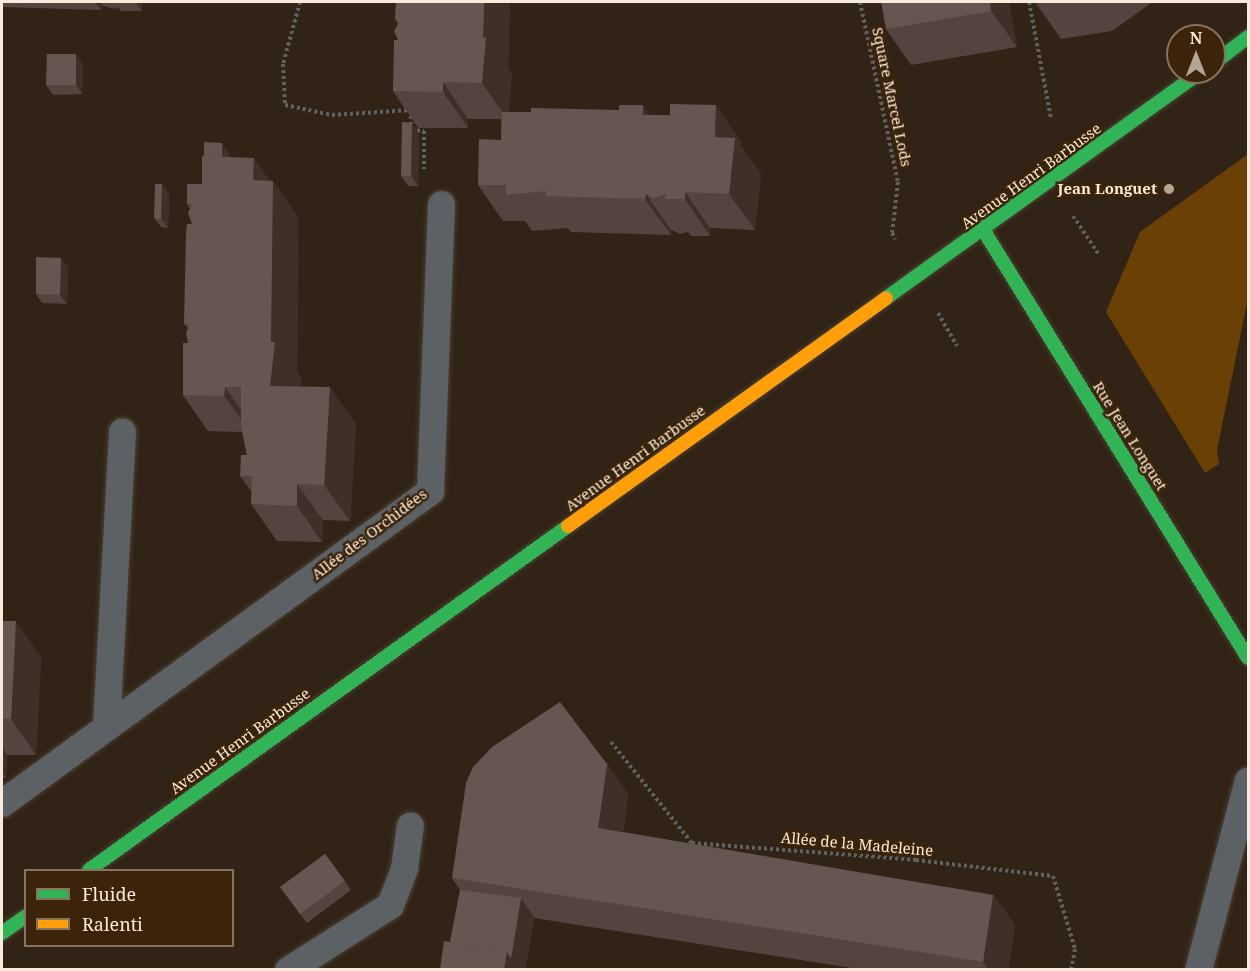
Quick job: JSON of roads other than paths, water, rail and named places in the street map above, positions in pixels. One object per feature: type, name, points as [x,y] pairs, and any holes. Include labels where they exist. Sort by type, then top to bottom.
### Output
[{"type":"main road","points":[[1226,54],[1248,37]]},
{"type":"main road","name":"Avenue Henri Barbusse","points":[[89,869],[984,231],[1185,84]]},
{"type":"main road","name":"Rue Jean Longuet","points":[[984,231],[1248,658]]},
{"type":"main road","points":[[2,933],[24,917]]},
{"type":"lane","name":"Allée des Orchidées","points":[[2,803],[430,491],[441,204]]},
{"type":"lane","points":[[106,727],[122,431]]},
{"type":"lane","points":[[1198,969],[1248,780]]},
{"type":"lane","points":[[288,969],[390,905],[404,868],[410,825]]},
{"type":"place","name":"Jean Longuet","points":[[1169,189]]}]
